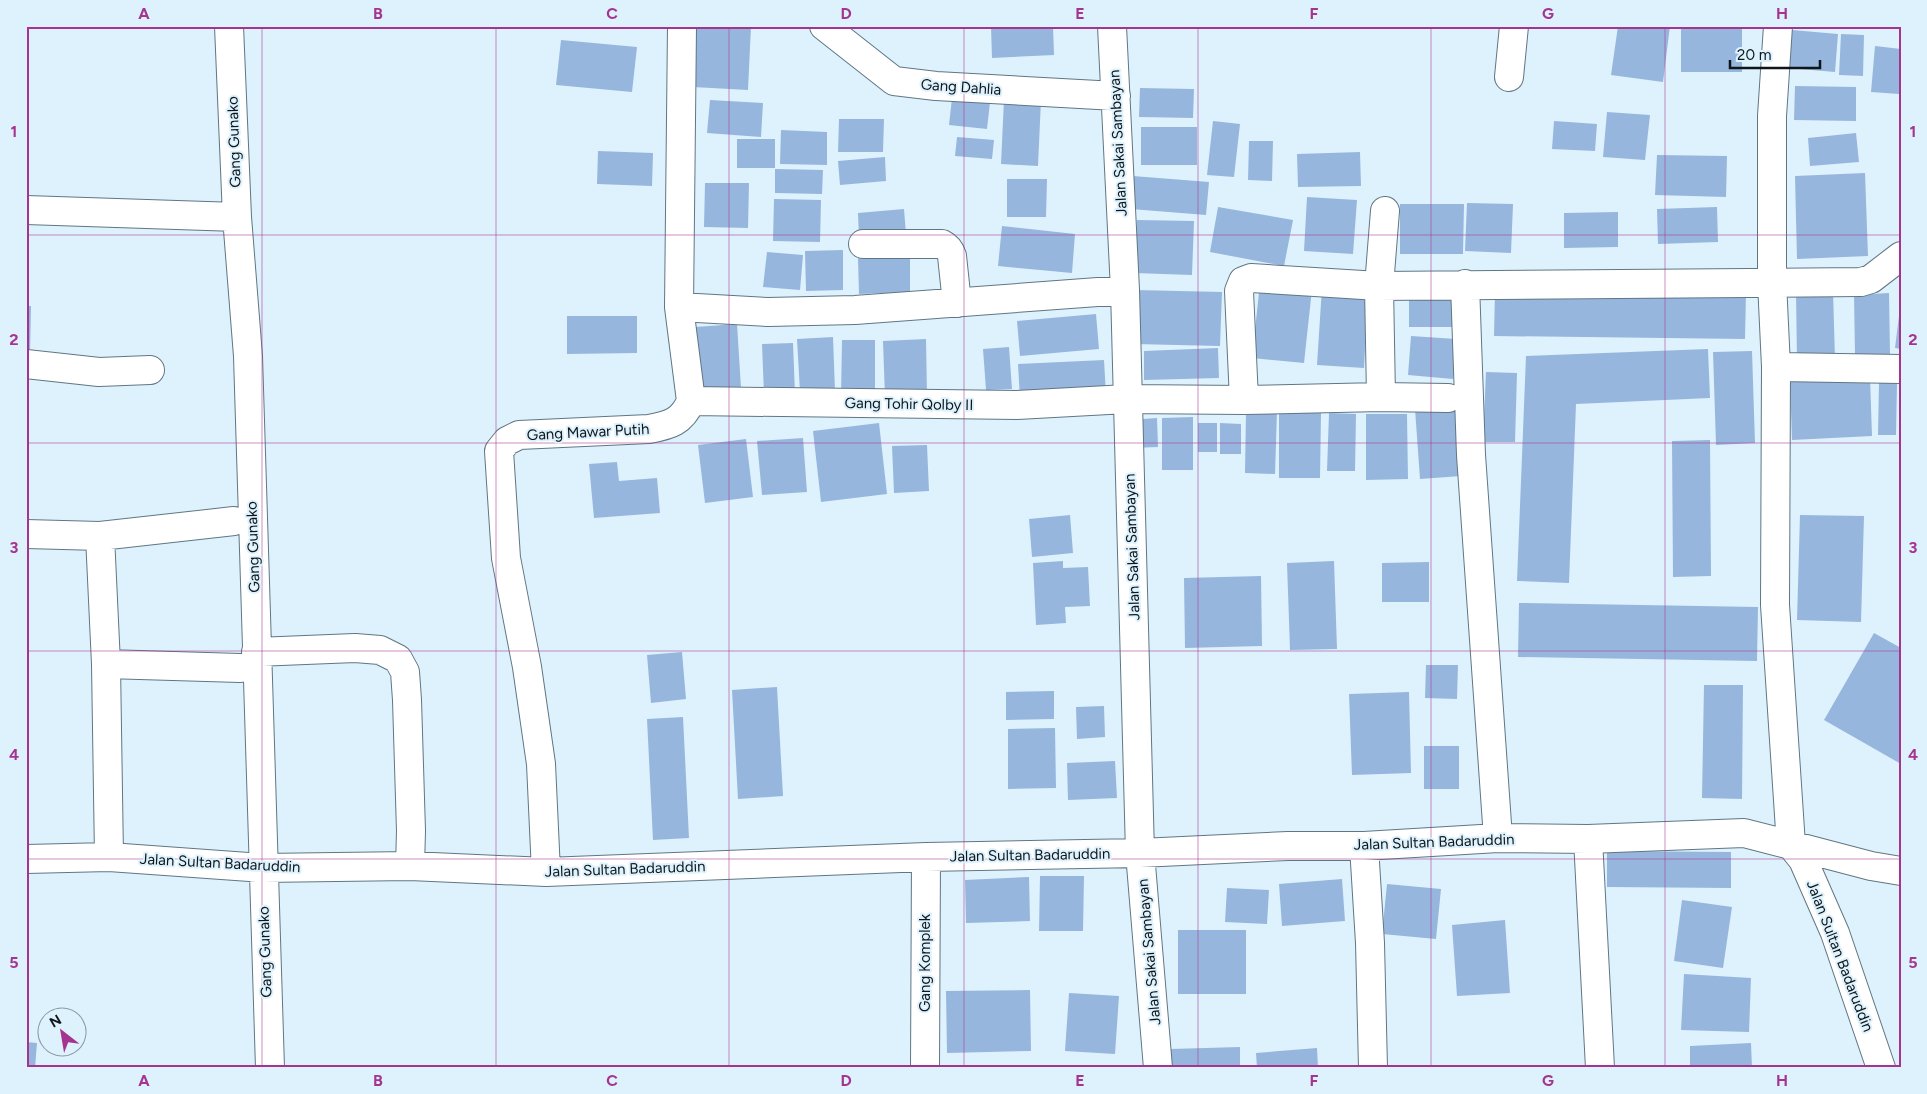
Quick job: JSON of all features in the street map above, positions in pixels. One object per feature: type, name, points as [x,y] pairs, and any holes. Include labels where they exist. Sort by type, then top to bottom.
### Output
[{"type":"street","name":"Gang Gunako","points":[[229,26],[237,217],[248,356],[248,660],[262,868],[270,1068]]},
{"type":"street","points":[[682,26],[679,307],[691,401]]},
{"type":"street","name":"Gang Dahlia","points":[[824,26],[894,81],[936,86],[1116,96]]},
{"type":"street","name":"Jalan Sakai Sambayan","points":[[1112,26],[1125,290],[1140,853],[1158,1068]]},
{"type":"street","points":[[1509,77],[1514,26]]},
{"type":"street","points":[[1778,26],[1772,116],[1772,282],[1776,367],[1776,605],[1791,845],[1872,866],[1901,871]]},
{"type":"street","points":[[26,210],[237,217]]},
{"type":"street","points":[[1381,397],[1379,286],[1385,211]]},
{"type":"street","points":[[864,244],[942,244],[947,246],[952,256],[957,303]]},
{"type":"street","points":[[1244,400],[1239,291],[1243,281],[1250,278],[1379,286],[1861,282],[1881,272],[1901,256]]},
{"type":"street","points":[[1465,284],[1470,455],[1498,838]]},
{"type":"street","points":[[679,307],[768,312],[855,310],[1125,290]]},
{"type":"street","points":[[26,364],[99,372],[150,370]]},
{"type":"street","points":[[1776,367],[1901,369]]},
{"type":"street","name":"Gang Tohir Qolby II","points":[[691,401],[1017,406],[1128,399],[1448,398]]},
{"type":"street","name":"Gang Mawar Putih","points":[[546,872],[541,764],[527,667],[506,558],[498,451],[507,440],[519,436],[649,429],[669,425],[687,411],[691,401]]},
{"type":"street","points":[[26,534],[100,536],[234,521]]},
{"type":"street","points":[[100,536],[106,664],[109,857]]},
{"type":"street","points":[[106,664],[248,660],[293,649],[355,648],[380,650],[398,659],[405,672],[407,700],[411,831],[410,866]]},
{"type":"street","name":"Jalan Sultan Badaruddin","points":[[26,859],[109,857],[262,868],[410,866],[546,872],[926,858],[1140,853],[1288,846],[1364,846],[1498,838],[1588,839],[1744,833],[1791,845],[1803,860],[1835,933],[1881,1068]]},
{"type":"street","points":[[1588,839],[1600,1068]]},
{"type":"street","points":[[1364,846],[1370,943],[1372,1068]]},
{"type":"street","name":"Gang Komplek","points":[[925,1068],[926,858]]},
{"type":"building","points":[[696,26],[751,26],[748,90],[693,87]]},
{"type":"building","points":[[991,26],[1053,26],[1054,55],[992,58]]},
{"type":"building","points":[[1618,26],[1670,26],[1663,82],[1611,75]]},
{"type":"building","points":[[1681,26],[1742,26],[1742,72],[1681,72]]},
{"type":"building","points":[[1792,30],[1838,34],[1835,72],[1788,68]]},
{"type":"building","points":[[1841,34],[1864,35],[1863,76],[1839,75]]},
{"type":"building","points":[[561,40],[637,47],[632,92],[556,85]]},
{"type":"building","points":[[1875,46],[1901,49],[1899,94],[1871,92]]},
{"type":"building","points":[[1795,86],[1856,87],[1856,121],[1794,120]]},
{"type":"building","points":[[1140,88],[1194,89],[1193,118],[1139,117]]},
{"type":"building","points":[[952,98],[990,102],[987,129],[949,125]]},
{"type":"building","points":[[1004,99],[1041,100],[1038,166],[1001,164]]},
{"type":"building","points":[[710,100],[763,103],[761,137],[707,133]]},
{"type":"building","points":[[1607,112],[1650,115],[1645,160],[1603,157]]},
{"type":"building","points":[[839,119],[884,119],[883,152],[838,152]]},
{"type":"building","points":[[1213,121],[1240,124],[1234,177],[1207,175]]},
{"type":"building","points":[[1554,121],[1597,124],[1595,151],[1552,149]]},
{"type":"building","points":[[1141,127],[1197,127],[1197,165],[1141,165]]},
{"type":"building","points":[[781,130],[827,132],[827,165],[780,164]]},
{"type":"building","points":[[1856,133],[1859,162],[1810,166],[1808,138]]},
{"type":"building","points":[[957,137],[994,140],[992,159],[955,156]]},
{"type":"building","points":[[737,139],[775,139],[775,168],[737,168]]},
{"type":"building","points":[[1249,141],[1273,141],[1272,181],[1248,180]]},
{"type":"building","points":[[598,151],[653,153],[652,186],[597,184]]},
{"type":"building","points":[[1360,152],[1361,186],[1298,187],[1297,154]]},
{"type":"building","points":[[1657,155],[1727,156],[1726,197],[1655,195]]},
{"type":"building","points":[[885,157],[886,181],[840,185],[838,161]]},
{"type":"building","points":[[775,169],[823,170],[822,194],[775,193]]},
{"type":"building","points":[[1865,173],[1868,256],[1797,259],[1795,176]]},
{"type":"building","points":[[1133,176],[1209,182],[1206,215],[1131,209]]},
{"type":"building","points":[[1007,179],[1047,179],[1046,217],[1007,217]]},
{"type":"building","points":[[705,183],[749,183],[748,228],[704,227]]},
{"type":"building","points":[[1307,197],[1357,200],[1353,254],[1304,251]]},
{"type":"building","points":[[774,199],[821,200],[820,242],[773,241]]},
{"type":"building","points":[[1467,203],[1513,204],[1511,253],[1465,251]]},
{"type":"building","points":[[1400,204],[1464,204],[1463,254],[1400,254]]},
{"type":"building","points":[[1218,207],[1293,220],[1284,266],[1210,252]]},
{"type":"building","points":[[1717,207],[1718,242],[1658,244],[1657,209]]},
{"type":"building","points":[[904,209],[906,234],[859,238],[858,213]]},
{"type":"building","points":[[1618,212],[1618,247],[1564,248],[1564,213]]},
{"type":"building","points":[[1137,220],[1194,221],[1192,275],[1134,273]]},
{"type":"building","points":[[1002,226],[1075,234],[1072,273],[998,266]]},
{"type":"building","points":[[843,250],[843,290],[806,291],[805,251]]},
{"type":"building","points":[[767,252],[803,255],[800,290],[763,287]]},
{"type":"building","points":[[910,257],[910,292],[859,294],[858,258]]},
{"type":"building","points":[[1260,283],[1312,289],[1304,363],[1252,358]]},
{"type":"building","points":[[1322,287],[1368,290],[1364,368],[1317,365]]},
{"type":"building","points":[[1409,289],[1460,290],[1460,327],[1409,327]]},
{"type":"building","points":[[1135,290],[1222,292],[1220,346],[1134,344]]},
{"type":"building","points":[[1495,290],[1746,293],[1745,339],[1494,336]]},
{"type":"building","points":[[1833,291],[1835,359],[1797,360],[1796,293]]},
{"type":"building","points":[[1889,293],[1890,354],[1855,355],[1854,295]]},
{"type":"building","points":[[26,306],[31,306],[30,354],[26,354]]},
{"type":"building","points":[[1901,308],[1901,349],[1895,348]]},
{"type":"building","points":[[1096,314],[1099,349],[1020,356],[1017,321]]},
{"type":"building","points":[[567,316],[637,316],[637,353],[567,354]]},
{"type":"building","points":[[737,324],[741,388],[700,392],[695,327]]},
{"type":"building","points":[[1411,336],[1456,339],[1453,379],[1408,375]]},
{"type":"building","points":[[833,337],[835,391],[800,392],[797,339]]},
{"type":"building","points":[[926,339],[927,395],[885,397],[883,341]]},
{"type":"building","points":[[842,340],[875,340],[875,396],[841,395]]},
{"type":"building","points":[[793,343],[795,394],[764,395],[762,344]]},
{"type":"building","points":[[1009,347],[1012,389],[986,390],[983,349]]},
{"type":"building","points":[[1218,348],[1219,378],[1144,380],[1144,351]]},
{"type":"building","points":[[1708,349],[1710,398],[1576,404],[1569,583],[1517,581],[1526,356]]},
{"type":"building","points":[[1752,351],[1755,443],[1716,445],[1713,352]]},
{"type":"building","points":[[1104,360],[1106,395],[1020,399],[1018,364]]},
{"type":"building","points":[[1486,372],[1517,373],[1515,442],[1483,442]]},
{"type":"building","points":[[1870,377],[1872,436],[1792,440],[1790,381]]},
{"type":"building","points":[[1879,383],[1897,383],[1896,435],[1878,435]]},
{"type":"building","points":[[1456,406],[1461,476],[1420,479],[1415,409]]},
{"type":"building","points":[[1246,411],[1277,411],[1275,474],[1245,473]]},
{"type":"building","points":[[1279,413],[1321,413],[1320,478],[1279,478]]},
{"type":"building","points":[[1329,413],[1356,414],[1355,471],[1327,471]]},
{"type":"building","points":[[1366,414],[1407,414],[1408,479],[1366,480]]},
{"type":"building","points":[[1193,417],[1193,470],[1162,470],[1162,418]]},
{"type":"building","points":[[1157,418],[1158,447],[1131,448],[1129,420]]},
{"type":"building","points":[[879,423],[887,494],[821,502],[813,431]]},
{"type":"building","points":[[1198,423],[1217,423],[1217,452],[1198,452]]},
{"type":"building","points":[[1220,423],[1241,424],[1241,454],[1220,454]]},
{"type":"building","points":[[803,438],[807,492],[762,495],[757,441]]},
{"type":"building","points":[[746,439],[753,497],[705,503],[698,445]]},
{"type":"building","points":[[1710,440],[1711,576],[1673,577],[1672,441]]},
{"type":"building","points":[[927,445],[929,491],[894,493],[892,446]]},
{"type":"building","points":[[617,462],[619,481],[657,478],[660,513],[594,518],[589,464]]},
{"type":"building","points":[[1070,515],[1073,553],[1032,557],[1029,519]]},
{"type":"building","points":[[1800,515],[1864,516],[1861,622],[1797,620]]},
{"type":"building","points":[[1063,561],[1063,568],[1088,567],[1090,606],[1065,607],[1066,623],[1036,625],[1033,563]]},
{"type":"building","points":[[1334,561],[1337,649],[1290,650],[1287,563]]},
{"type":"building","points":[[1429,562],[1429,602],[1382,602],[1382,563]]},
{"type":"building","points":[[1261,576],[1262,646],[1185,648],[1184,578]]},
{"type":"building","points":[[1519,603],[1758,607],[1757,661],[1518,657]]},
{"type":"building","points":[[1874,633],[1901,648],[1901,764],[1824,720]]},
{"type":"building","points":[[682,652],[686,699],[651,703],[647,655]]},
{"type":"building","points":[[1426,665],[1458,665],[1457,699],[1425,698]]},
{"type":"building","points":[[1704,685],[1743,685],[1742,799],[1702,798]]},
{"type":"building","points":[[777,687],[783,796],[738,799],[732,690]]},
{"type":"building","points":[[1054,691],[1054,719],[1006,720],[1006,692]]},
{"type":"building","points":[[1409,692],[1411,773],[1352,775],[1349,694]]},
{"type":"building","points":[[1104,706],[1105,737],[1077,739],[1076,707]]},
{"type":"building","points":[[683,717],[689,838],[653,840],[647,719]]},
{"type":"building","points":[[1055,728],[1056,788],[1008,789],[1008,729]]},
{"type":"building","points":[[1424,746],[1459,746],[1459,789],[1424,789]]},
{"type":"building","points":[[1115,761],[1117,798],[1068,800],[1067,763]]},
{"type":"building","points":[[1607,851],[1731,852],[1731,888],[1607,887]]},
{"type":"building","points":[[1040,876],[1084,876],[1083,931],[1039,931]]},
{"type":"building","points":[[1029,877],[1030,921],[966,923],[965,880]]},
{"type":"building","points":[[1342,879],[1345,921],[1282,926],[1279,884]]},
{"type":"building","points":[[1387,884],[1441,889],[1436,939],[1382,934]]},
{"type":"building","points":[[1227,888],[1269,890],[1267,924],[1225,922]]},
{"type":"building","points":[[1682,900],[1732,907],[1723,968],[1674,961]]},
{"type":"building","points":[[1505,920],[1510,993],[1457,996],[1452,925]]},
{"type":"building","points":[[1178,930],[1246,930],[1246,994],[1178,994]]},
{"type":"building","points":[[1684,974],[1751,978],[1749,1032],[1681,1030]]},
{"type":"building","points":[[1030,990],[1031,1051],[947,1053],[946,991]]},
{"type":"building","points":[[1069,993],[1119,996],[1115,1054],[1065,1051]]},
{"type":"building","points":[[26,1042],[37,1043],[35,1068],[26,1068]]},
{"type":"building","points":[[1751,1043],[1752,1068],[1690,1068],[1690,1046]]},
{"type":"building","points":[[1240,1047],[1240,1068],[1170,1068],[1170,1049]]},
{"type":"building","points":[[1317,1048],[1318,1068],[1257,1068],[1256,1053]]}]
